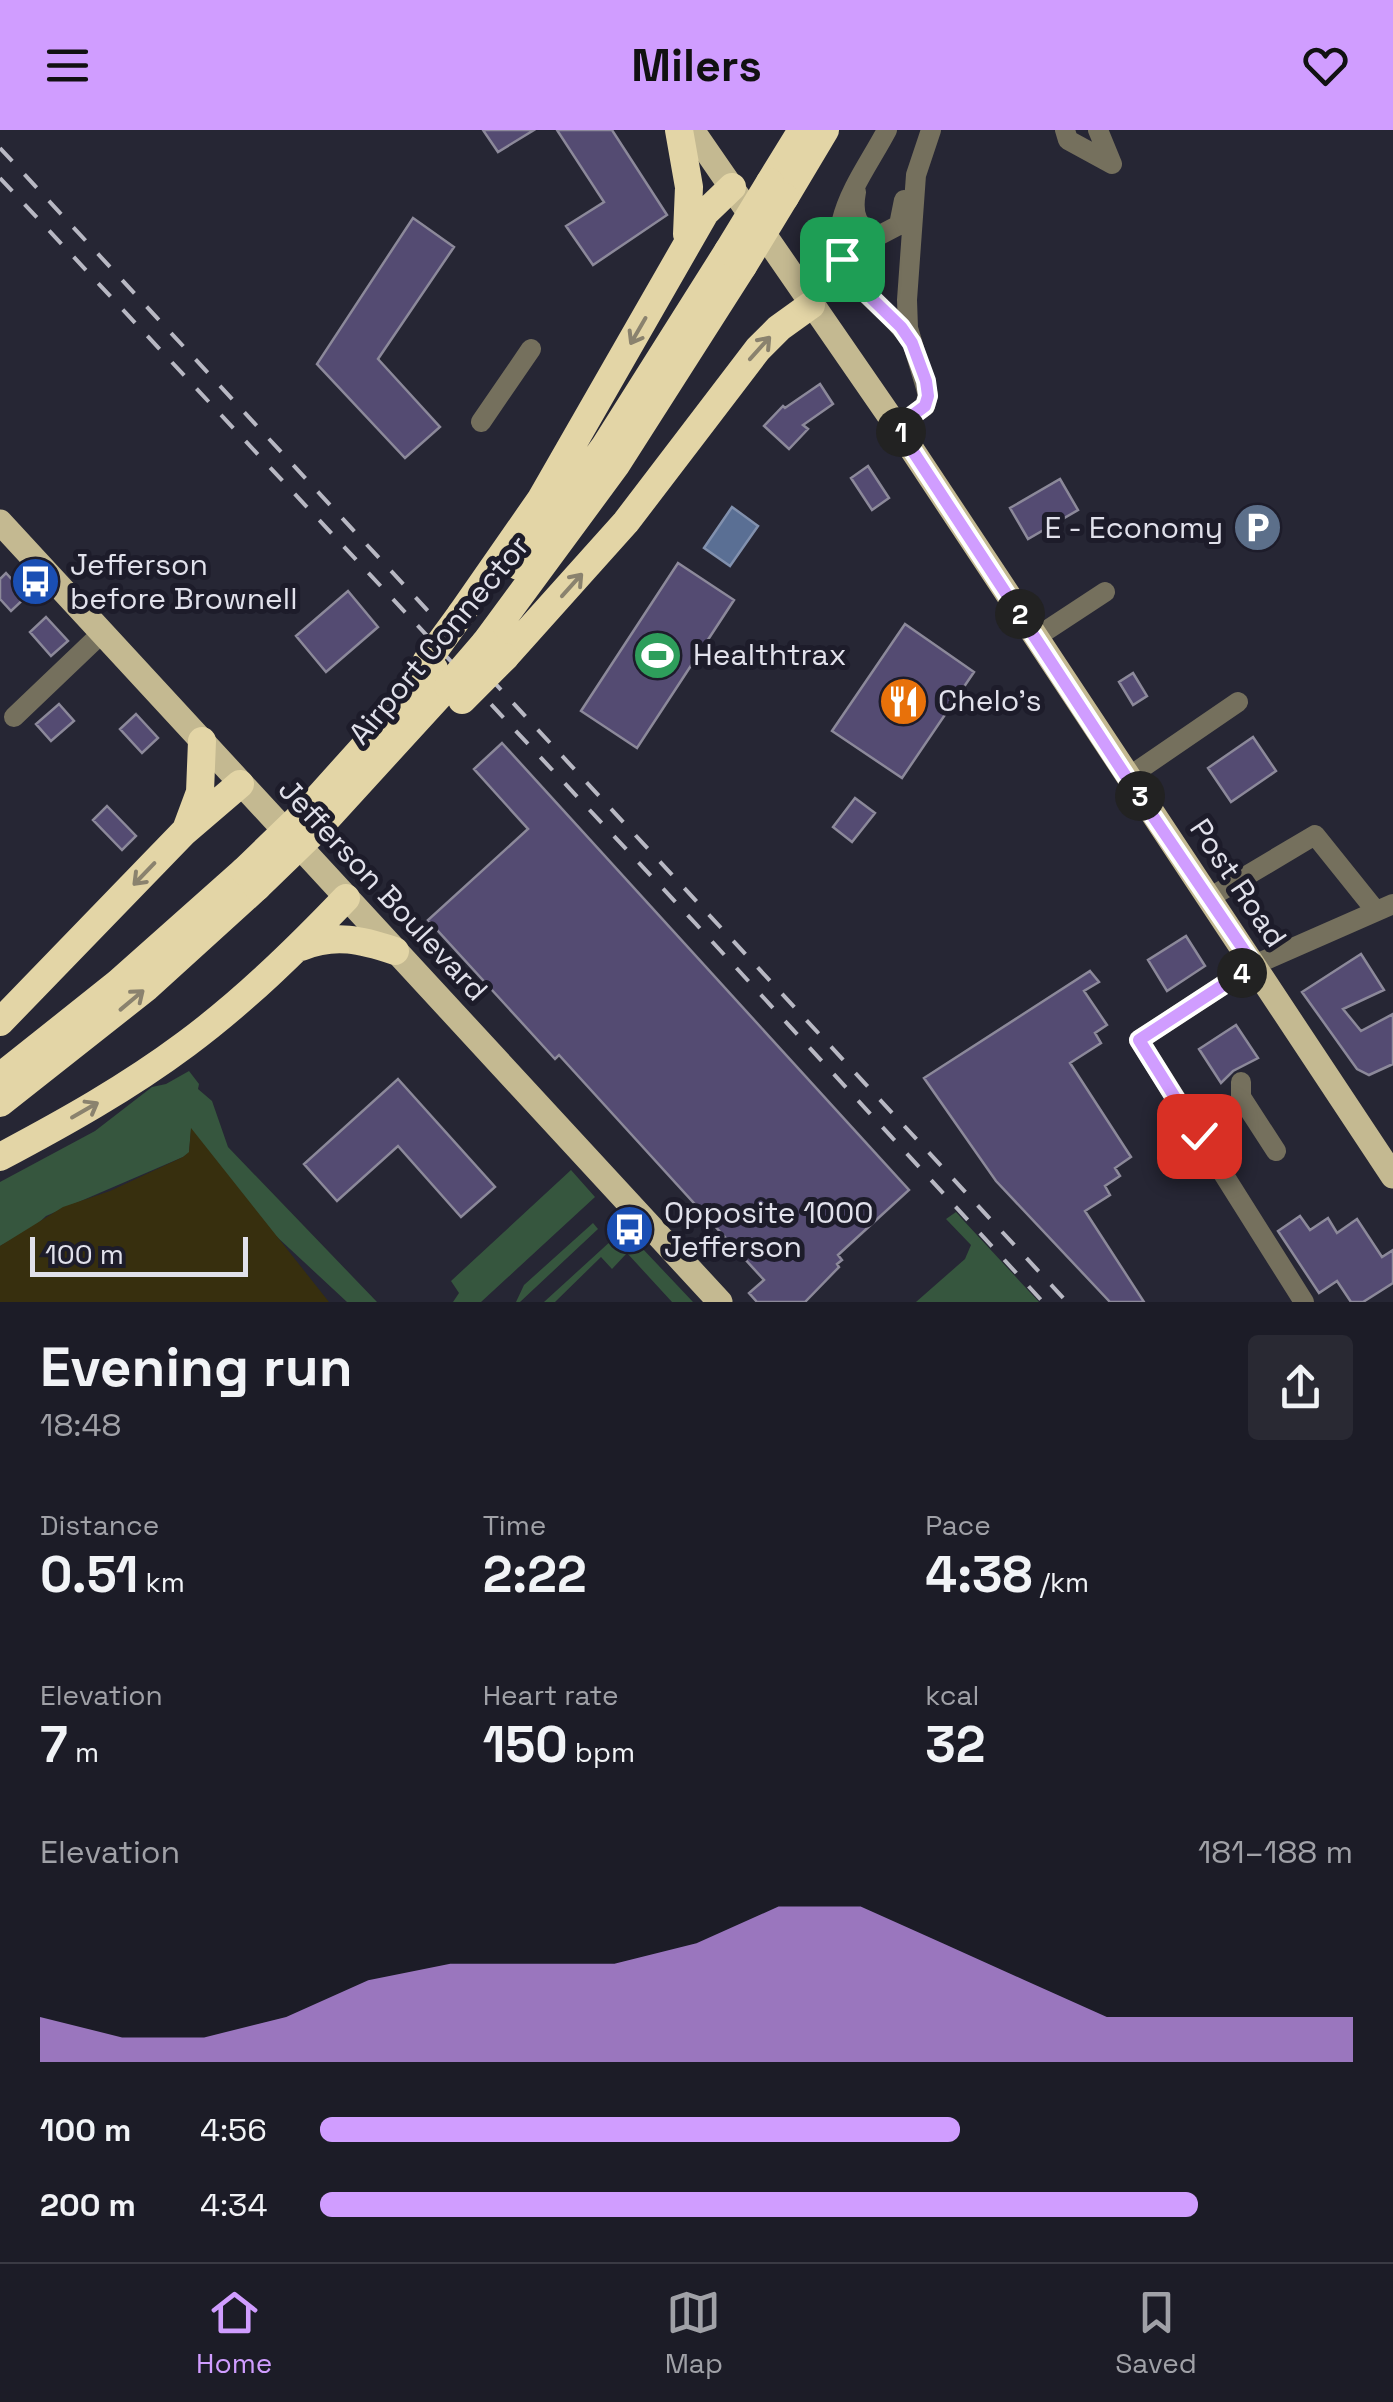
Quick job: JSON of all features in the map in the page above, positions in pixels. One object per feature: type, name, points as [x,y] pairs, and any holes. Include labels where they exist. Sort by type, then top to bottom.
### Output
[{"type":"highway","points":[[678,130],[690,188],[686,246]]},
{"type":"highway","name":"Airport Connector","points":[[0,1077],[250,879],[319,817],[373,740],[442,679],[481,634],[544,532],[817,135]]},
{"type":"highway","points":[[481,634],[523,528],[710,205],[732,187]]},
{"type":"highway","points":[[319,817],[405,756],[442,679],[481,634],[636,510],[758,349],[810,305]]},
{"type":"highway","points":[[184,832],[200,792],[202,741]]},
{"type":"highway","points":[[0,1022],[184,832],[240,784]]},
{"type":"highway","name":"Airport Connector","points":[[0,1103],[147,987],[250,879]]},
{"type":"highway","points":[[0,1157],[153,1068],[219,1019],[346,898]]},
{"type":"highway","points":[[295,950],[317,941],[344,937],[395,951]]},
{"type":"main road","name":"Post Road","points":[[692,130],[897,427],[1393,1176]]},
{"type":"main road","name":"Jefferson Boulevard","points":[[0,522],[720,1302]]},
{"type":"street","points":[[888,130],[839,222],[842,259],[859,286],[892,316],[912,343]]},
{"type":"street","points":[[862,176],[854,208],[856,220],[866,232],[878,236],[889,233],[899,225],[903,213],[906,171],[917,130]]},
{"type":"street","points":[[897,427],[925,406],[928,396],[912,343],[907,300],[916,175],[932,130]]},
{"type":"street","points":[[1066,130],[1068,140],[1112,164]]},
{"type":"street","points":[[1075,130],[1112,164]]},
{"type":"street","points":[[1101,130],[1112,164]]},
{"type":"street","points":[[481,422],[531,349]]},
{"type":"street","points":[[1036,638],[1105,592]]},
{"type":"street","points":[[14,717],[102,632]]},
{"type":"street","points":[[1127,778],[1238,702]]},
{"type":"street","points":[[1209,898],[1315,835],[1384,907],[1254,965],[1139,1040],[1304,1302]]},
{"type":"street","points":[[1241,1082],[1242,1097],[1276,1152]]},
{"type":"green space","points":[[189,1071],[199,1084],[198,1089],[212,1101],[228,1147],[377,1302],[347,1302],[275,1235],[191,1130],[189,1153],[183,1157],[46,1216],[0,1246],[0,1182],[95,1131],[152,1087]]},
{"type":"green space","points":[[571,1170],[595,1197],[481,1302],[453,1302],[459,1293],[451,1281]]},
{"type":"green space","points":[[956,1212],[1039,1302],[916,1302],[965,1259],[971,1245],[946,1219]]},
{"type":"green space","points":[[593,1223],[598,1229],[516,1302],[524,1285]]},
{"type":"green space","points":[[624,1229],[693,1302],[672,1302],[627,1253],[612,1269],[601,1257],[555,1302],[544,1302]]},
{"type":"sand","points":[[191,1128],[329,1302],[0,1302],[0,1246],[63,1207],[110,1191],[183,1157],[189,1152]]},
{"type":"water","points":[[732,507],[758,526],[730,566],[704,548]]},
{"type":"building","points":[[483,130],[534,130],[498,152]]},
{"type":"building","points":[[557,130],[612,130],[667,215],[593,265],[566,226],[604,202]]},
{"type":"building","points":[[413,218],[454,247],[378,359],[440,427],[405,458],[317,364]]},
{"type":"building","points":[[820,384],[833,404],[803,425],[808,429],[789,449],[764,426],[783,406]]},
{"type":"building","points":[[868,466],[889,498],[872,510],[851,478]]},
{"type":"building","points":[[1060,479],[1078,510],[1028,539],[1010,508]]},
{"type":"building","name":"Healthtrax","points":[[678,563],[734,600],[637,748],[581,711]]},
{"type":"building","points":[[6,573],[27,596],[11,611],[0,599],[0,579]]},
{"type":"building","points":[[348,591],[378,627],[326,672],[296,636]]},
{"type":"building","points":[[46,617],[68,641],[51,656],[30,632]]},
{"type":"building","name":"Chelo's","points":[[905,624],[974,672],[902,778],[832,731]]},
{"type":"building","points":[[1133,673],[1147,696],[1133,705],[1119,682]]},
{"type":"building","points":[[59,704],[74,721],[51,741],[36,724]]},
{"type":"building","points":[[136,714],[158,738],[142,753],[120,729]]},
{"type":"building","points":[[1253,737],[1276,771],[1231,802],[1208,768]]},
{"type":"building","points":[[502,743],[909,1190],[838,1255],[842,1260],[837,1264],[839,1267],[805,1302],[757,1302],[749,1293],[764,1280],[559,1055],[555,1059],[428,920],[528,829],[474,769]]},
{"type":"building","points":[[855,798],[875,813],[852,842],[833,827]]},
{"type":"building","points":[[107,806],[136,836],[122,850],[93,820]]},
{"type":"building","points":[[1186,936],[1205,966],[1167,991],[1148,960]]},
{"type":"building","points":[[1361,954],[1384,990],[1343,1009],[1361,1031],[1393,1014],[1393,1064],[1369,1075],[1357,1069],[1302,992]]},
{"type":"building","points":[[1090,971],[1099,982],[1084,991],[1107,1025],[1095,1033],[1101,1043],[1070,1063],[1131,1157],[1115,1168],[1120,1176],[1105,1186],[1110,1195],[1085,1211],[1144,1302],[1110,1302],[996,1181],[924,1078]]},
{"type":"building","points":[[1236,1025],[1258,1058],[1233,1071],[1221,1083],[1199,1049]]},
{"type":"building","points":[[398,1079],[495,1187],[461,1217],[398,1146],[337,1201],[304,1164]]},
{"type":"building","points":[[1300,1216],[1310,1230],[1328,1218],[1337,1233],[1357,1219],[1382,1257],[1393,1250],[1393,1283],[1363,1302],[1351,1302],[1337,1281],[1319,1293],[1278,1231]]},
{"type":"railway","points":[[0,148],[1067,1302]]},
{"type":"railway","points":[[0,178],[1043,1302]]},
{"type":"place","name":"E - Economy","points":[[1258,528]]},
{"type":"place","name":"Jefferson before Brownell","points":[[35,582]]},
{"type":"place","name":"Healthtrax","points":[[658,655]]},
{"type":"place","name":"Chelo's","points":[[903,701]]},
{"type":"place","name":"Opposite 1000 Jefferson","points":[[629,1230]]},
{"type":"route","points":[[842,259],[859,286],[901,327],[912,343],[926,381],[925,406],[897,427],[1254,965],[1139,1040],[1199,1136]]}]
